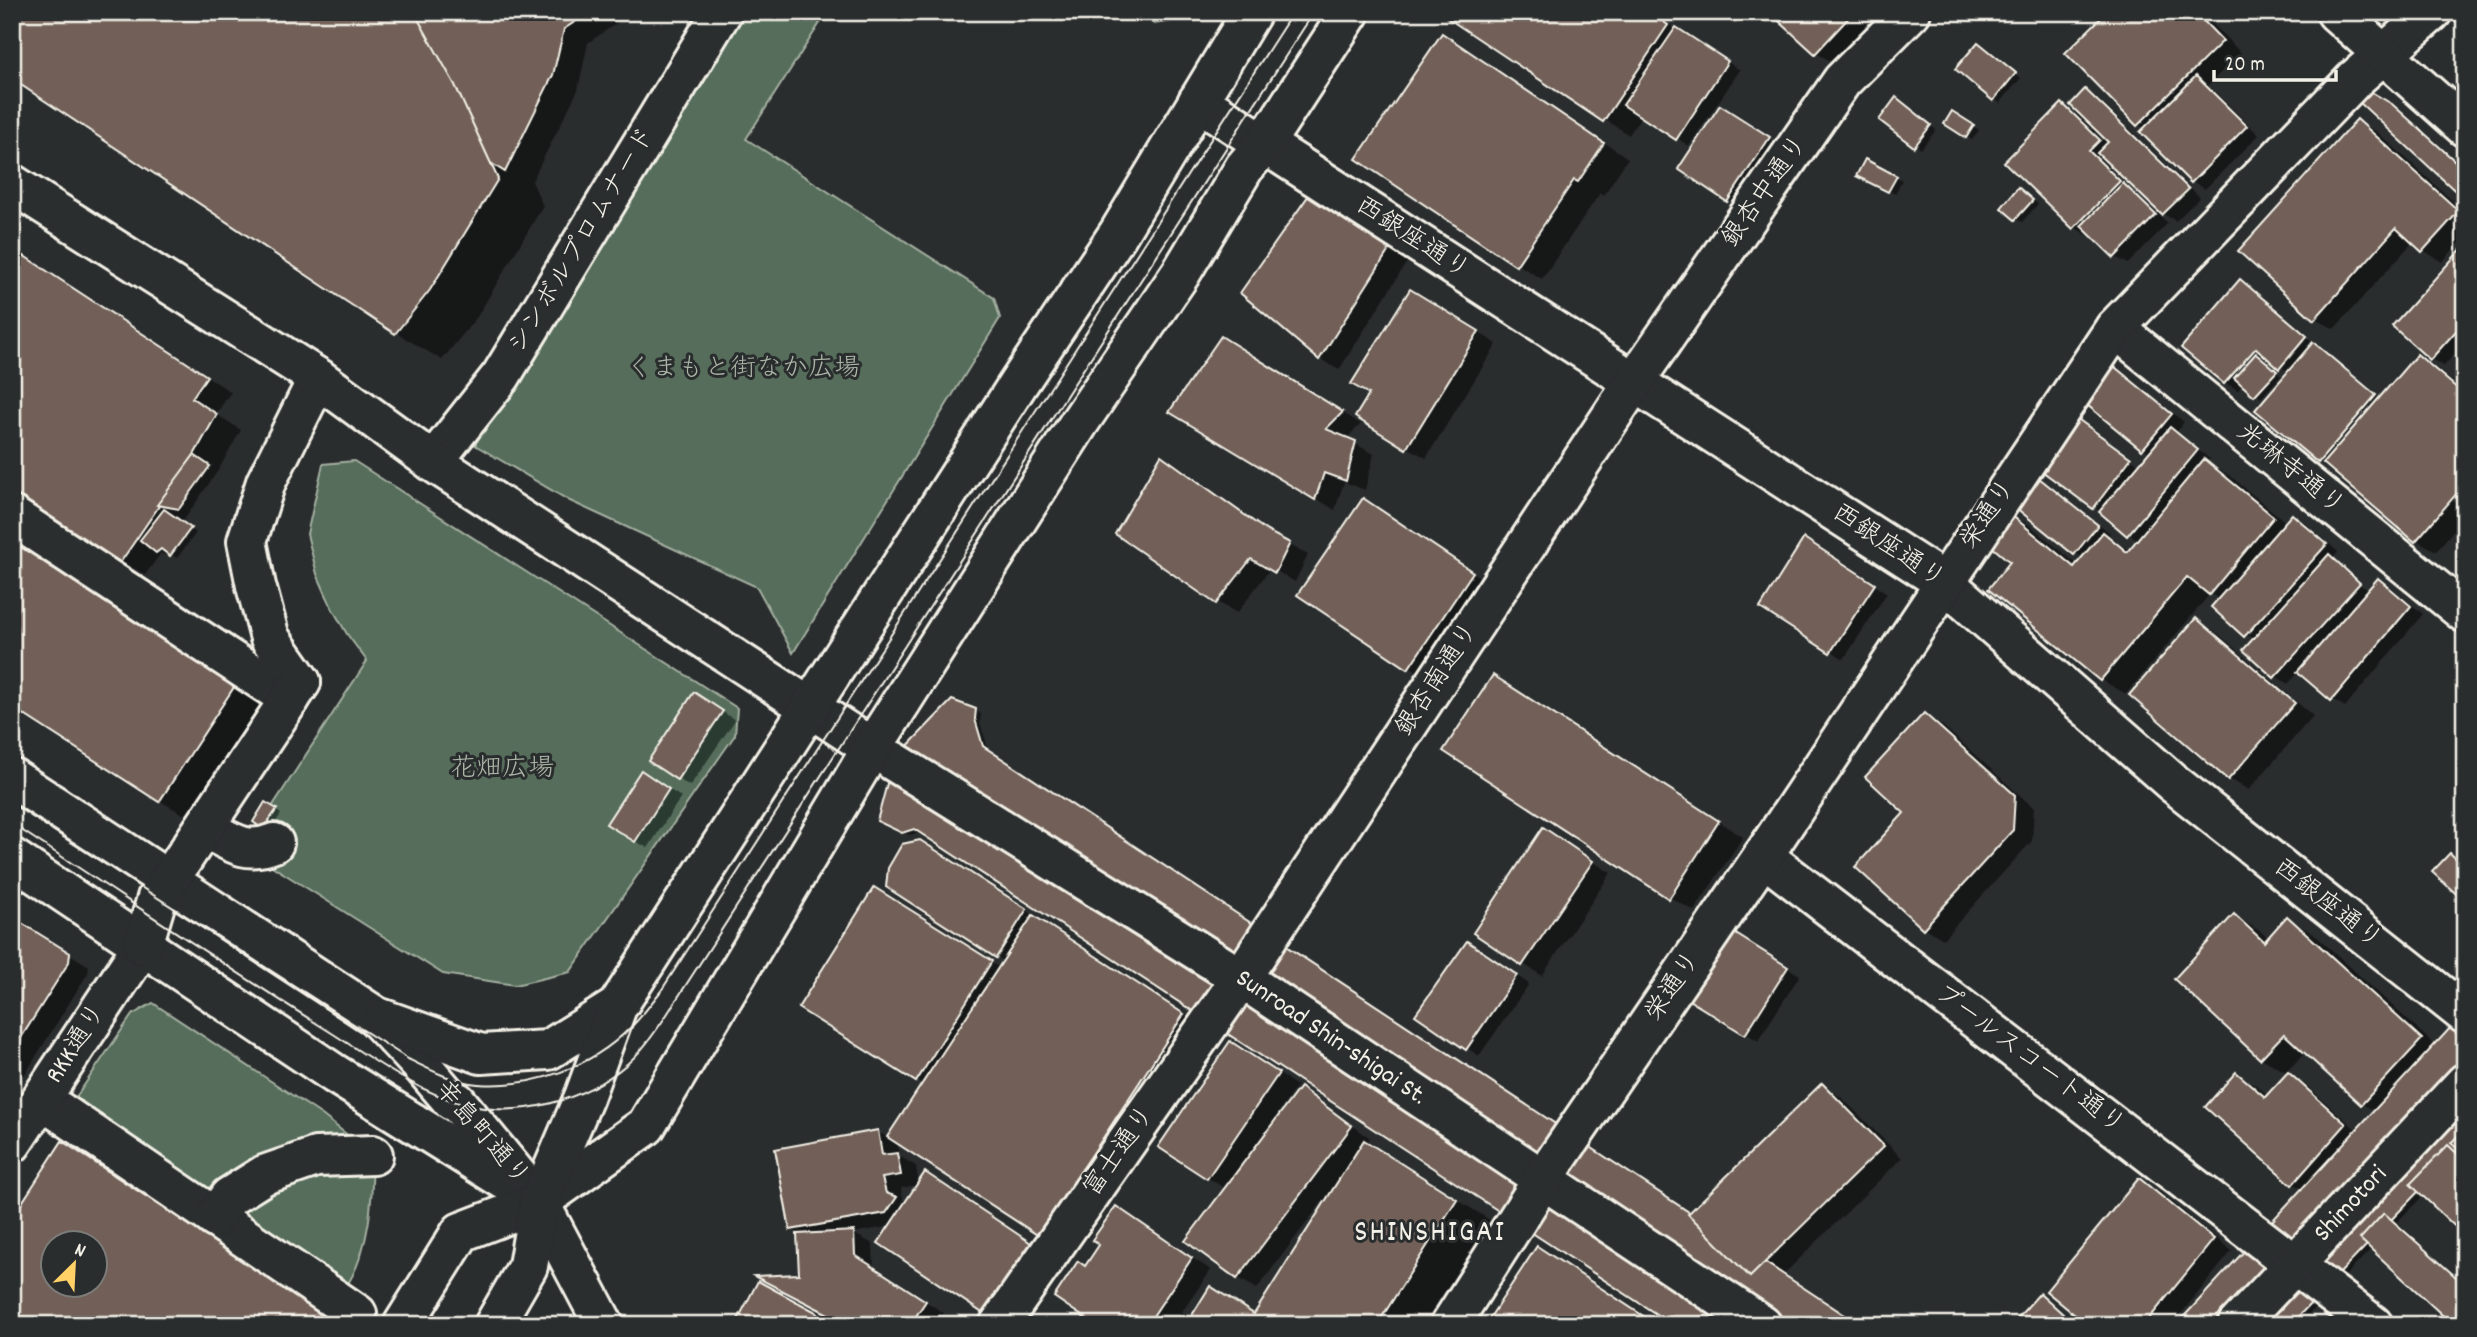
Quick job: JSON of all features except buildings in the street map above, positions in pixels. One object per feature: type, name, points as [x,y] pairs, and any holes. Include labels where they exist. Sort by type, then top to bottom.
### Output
[{"type":"street","name":"シンボルプロムナード","points":[[433,462],[501,376],[722,12]]},
{"type":"street","points":[[494,1325],[528,1266],[539,1202],[584,1097],[617,1007],[1010,395],[1118,234],[1252,12]]},
{"type":"street","points":[[403,1325],[461,1232],[539,1202],[646,1126],[883,755],[1079,424],[1181,273],[1244,168],[1264,144],[1350,12]]},
{"type":"street","name":"銀杏中通り","points":[[1634,382],[1842,81],[1910,12]]},
{"type":"street","points":[[2336,12],[2465,127]]},
{"type":"street","name":"栄通り","points":[[1450,1325],[1543,1178],[1763,856],[2115,328],[2356,78],[2431,12]]},
{"type":"street","name":"西銀座通り","points":[[1198,101],[1944,582],[2172,782],[2465,1014]]},
{"type":"street","name":"Sunroad Shin-shigai St.","points":[[12,184],[318,378],[433,462],[810,708],[1241,978],[1762,1325]]},
{"type":"street","name":"光琳寺通り","points":[[2115,328],[2465,612]]},
{"type":"street","points":[[296,690],[270,638],[247,541],[266,482],[318,378]]},
{"type":"street","name":"銀杏南通り","points":[[1241,978],[1634,382]]},
{"type":"street","points":[[12,516],[296,690]]},
{"type":"street","name":"RKK通り","points":[[28,1117],[143,945],[157,898],[296,690]]},
{"type":"street","name":"辛島町通り","points":[[12,778],[375,1016],[452,1101],[457,1102],[539,1202]]},
{"type":"street","points":[[205,828],[232,843],[250,849],[274,843]]},
{"type":"street","name":"プールスコート通り","points":[[1763,856],[2374,1325]]},
{"type":"street","name":"辛島町通り","points":[[12,858],[335,1074],[539,1202]]},
{"type":"street","name":"富士通り","points":[[999,1325],[1241,978]]},
{"type":"street","points":[[375,1016],[481,1054],[548,1050],[617,1007]]},
{"type":"street","name":"Shimotori","points":[[2236,1325],[2465,1083]]},
{"type":"street","points":[[28,1117],[215,1218],[357,1314]]},
{"type":"street","points":[[215,1218],[229,1196],[264,1175],[316,1157],[373,1155]]},
{"type":"street","points":[[539,1202],[604,1325]]},
{"type":"green space","name":"くまもと街なか広場","points":[[730,12],[827,12],[746,139],[994,298],[1000,318],[793,653],[757,587],[570,501],[475,445]]},
{"type":"green space","points":[[1136,12],[1182,12],[1178,20],[1154,24]]},
{"type":"green space","name":"花畑広場","points":[[354,461],[737,708],[735,735],[570,972],[515,985],[443,974],[256,856],[253,836],[367,661],[332,608],[317,574],[307,534],[323,464]]},
{"type":"green space","points":[[153,1003],[322,1115],[373,1155],[371,1207],[365,1241],[354,1273],[345,1289],[70,1106],[132,1015]]},
{"type":"tram line","points":[[12,804],[408,1059],[433,1071],[469,1083],[520,1082],[560,1072],[598,1054],[634,1024],[661,991],[1293,12]]},
{"type":"tram line","points":[[12,824],[242,976],[371,1059],[425,1090],[463,1104],[484,1108],[528,1108],[571,1097],[610,1077],[638,1054],[664,1019],[1314,12]]},
{"type":"district","name":"SHINSHIGAI","points":[[1430,1234]]}]
